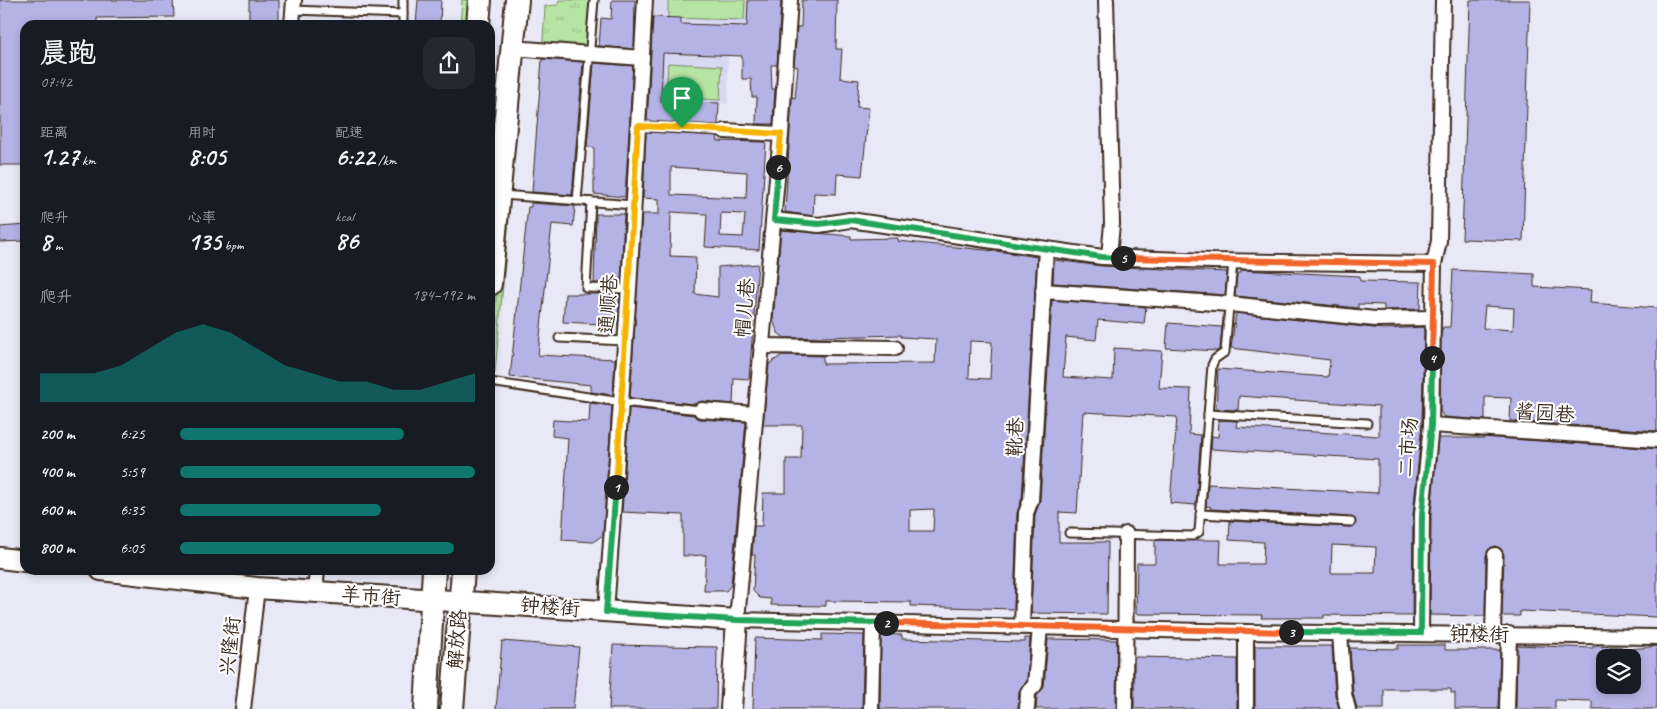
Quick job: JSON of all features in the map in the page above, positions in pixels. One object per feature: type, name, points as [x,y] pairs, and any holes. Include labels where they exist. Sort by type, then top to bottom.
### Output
[{"type":"main road","points":[[478,20],[480,0]]},
{"type":"main road","points":[[495,228],[517,0]]},
{"type":"main road","name":"解放路","points":[[426,709],[434,575]]},
{"type":"main road","name":"解放路","points":[[452,709],[463,575]]},
{"type":"street","name":"通顺巷","points":[[606,612],[630,289],[645,0]]},
{"type":"street","name":"帽儿巷","points":[[737,620],[774,220],[790,0]]},
{"type":"street","points":[[1099,0],[1106,257]]},
{"type":"street","points":[[1106,0],[1112,224],[1106,257]]},
{"type":"street","name":"二市场","points":[[1421,633],[1422,514],[1431,426],[1434,264],[1439,241],[1443,0]]},
{"type":"street","points":[[292,20],[294,5]]},
{"type":"street","points":[[512,48],[642,58]]},
{"type":"street","points":[[725,131],[781,134]]},
{"type":"street","points":[[774,220],[819,224],[850,220],[1106,257],[1233,262],[1434,264]]},
{"type":"street","name":"靴巷","points":[[1022,626],[1026,513],[1031,500],[1046,249]]},
{"type":"street","points":[[1044,291],[1229,304],[1375,319],[1433,318]]},
{"type":"street","points":[[762,346],[895,348]]},
{"type":"street","points":[[701,410],[755,414]]},
{"type":"street","name":"酱园巷","points":[[1431,426],[1657,440]]},
{"type":"street","points":[[1125,709],[1127,629],[1126,534]]},
{"type":"street","points":[[1493,634],[1495,555]]},
{"type":"street","points":[[0,558],[20,560]]},
{"type":"street","name":"羊市街","points":[[144,575],[257,588],[432,600]]},
{"type":"street","points":[[315,592],[317,575]]},
{"type":"street","name":"兴隆街","points":[[243,709],[257,588]]},
{"type":"street","name":"钟楼街","points":[[432,600],[737,620],[1246,632],[1657,637]]},
{"type":"street","points":[[732,709],[737,620]]},
{"type":"street","points":[[871,709],[873,623]]},
{"type":"street","points":[[1028,709],[1028,692],[1035,685],[1040,627]]},
{"type":"street","points":[[1246,632],[1246,709]]},
{"type":"street","points":[[1340,632],[1344,694],[1348,709]]},
{"type":"street","points":[[1508,709],[1509,634]]},
{"type":"lane","points":[[403,0],[403,20]]},
{"type":"lane","points":[[577,201],[594,0]]},
{"type":"lane","points":[[294,5],[403,14]]},
{"type":"lane","points":[[638,126],[725,131]]},
{"type":"lane","points":[[498,195],[634,205]]},
{"type":"lane","points":[[592,202],[586,288],[630,289]]},
{"type":"lane","points":[[1069,532],[1193,536],[1199,532],[1212,365],[1214,359],[1225,352],[1233,262]]},
{"type":"lane","points":[[559,338],[625,341]]},
{"type":"lane","points":[[495,383],[621,402],[701,410]]},
{"type":"lane","points":[[1208,414],[1367,423]]},
{"type":"lane","points":[[1200,514],[1351,522]]},
{"type":"shaded area","points":[[653,0],[763,0],[761,56],[728,55],[728,104],[661,101],[663,66],[647,66]]},
{"type":"green space","points":[[462,0],[469,0],[467,20],[460,20]]},
{"type":"green space","points":[[559,0],[589,0],[586,47],[546,45],[543,40],[545,6],[558,5]]},
{"type":"green space","points":[[668,0],[745,0],[744,20],[668,18]]},
{"type":"green space","points":[[668,63],[722,66],[720,100],[666,97]]},
{"type":"green space","points":[[502,218],[509,219],[495,372],[495,308]]},
{"type":"building","points":[[0,0],[173,0],[174,17],[20,20],[20,165],[0,165]]},
{"type":"building","points":[[249,0],[279,0],[279,20],[249,20]]},
{"type":"building","points":[[418,0],[441,0],[440,20],[416,20]]},
{"type":"building","points":[[612,0],[635,0],[634,49],[599,46],[601,18],[611,19]]},
{"type":"building","points":[[748,0],[781,0],[777,65],[771,65],[772,89],[775,89],[773,124],[756,124],[757,97],[752,97],[751,79],[742,79],[742,56],[663,53],[661,101],[719,103],[718,125],[647,121],[653,17],[681,18],[681,24],[747,26]]},
{"type":"building","points":[[802,0],[837,0],[836,49],[842,49],[840,78],[859,80],[857,107],[869,108],[862,176],[837,174],[836,194],[814,193],[813,216],[785,212],[792,97],[795,98],[798,67],[794,66],[797,27],[801,27]]},
{"type":"building","points":[[1470,0],[1530,0],[1523,241],[1462,239]]},
{"type":"building","points":[[542,59],[583,62],[572,195],[532,192]]},
{"type":"building","points":[[594,63],[633,66],[625,197],[594,194],[594,147],[587,147]]},
{"type":"building","points":[[646,132],[718,136],[717,141],[766,142],[759,250],[705,247],[707,214],[671,212],[670,256],[696,257],[695,294],[718,297],[718,267],[758,264],[749,379],[734,378],[733,404],[702,401],[695,404],[630,398],[642,214],[659,214],[659,199],[643,198]],"holes":[[[671,167],[747,172],[746,198],[671,195]],[[721,213],[745,214],[743,237],[720,236]]]},
{"type":"building","points":[[531,203],[575,206],[573,226],[552,224],[538,355],[615,359],[613,395],[591,392],[591,385],[510,377],[528,207],[531,207]]},
{"type":"building","points":[[596,214],[624,214],[621,283],[594,283]]},
{"type":"building","points":[[20,225],[20,241],[0,242],[0,227]]},
{"type":"building","points":[[781,230],[851,236],[851,239],[898,238],[898,241],[1037,257],[1022,498],[1017,513],[1014,609],[911,606],[911,602],[826,601],[826,606],[771,605],[771,599],[760,598],[753,591],[755,555],[752,555],[754,526],[762,526],[763,493],[786,493],[786,459],[801,459],[802,425],[763,425],[769,364],[782,355],[823,356],[823,364],[935,363],[936,339],[901,337],[901,335],[785,338],[778,333],[773,320]],"holes":[[[970,341],[992,342],[990,379],[969,378]],[[934,509],[933,531],[910,531],[910,510]]]},
{"type":"building","points":[[1054,260],[1102,266],[1227,272],[1225,295],[1053,283]]},
{"type":"building","points":[[1241,270],[1360,276],[1360,281],[1421,282],[1420,309],[1384,310],[1384,305],[1358,304],[1358,308],[1235,296],[1237,273],[1241,273]]},
{"type":"building","points":[[1453,270],[1534,274],[1534,287],[1591,290],[1590,303],[1657,308],[1657,431],[1510,421],[1511,398],[1485,397],[1485,420],[1444,417],[1440,411],[1441,334],[1443,327],[1450,327]],"holes":[[[1485,306],[1514,308],[1513,330],[1483,328]]]},
{"type":"building","points":[[565,294],[620,294],[618,325],[563,322]]},
{"type":"building","points":[[1052,300],[1146,307],[1144,324],[1098,320],[1096,340],[1066,337],[1063,377],[1113,380],[1114,348],[1162,351],[1159,388],[1191,389],[1189,434],[1201,435],[1196,505],[1170,503],[1177,417],[1083,412],[1077,513],[1059,512],[1059,542],[1108,542],[1107,614],[1031,613],[1035,515],[1040,501]]},
{"type":"building","points":[[1236,313],[1383,329],[1424,327],[1422,424],[1413,514],[1412,616],[1324,615],[1324,618],[1261,618],[1262,615],[1136,614],[1137,563],[1155,563],[1155,540],[1221,540],[1220,564],[1263,564],[1264,542],[1229,540],[1230,521],[1351,527],[1356,523],[1351,517],[1210,509],[1211,507],[1206,506],[1208,484],[1378,493],[1378,459],[1211,449],[1212,436],[1218,437],[1219,420],[1237,421],[1236,427],[1379,436],[1379,406],[1239,396],[1238,410],[1216,409],[1218,369],[1328,377],[1330,360],[1231,348]],"holes":[[[1332,545],[1376,547],[1375,573],[1331,573]]]},
{"type":"building","points":[[1168,323],[1222,327],[1220,349],[1217,351],[1166,348]]},
{"type":"building","points":[[590,403],[612,406],[603,535],[593,542],[562,540],[568,438],[552,436],[553,420],[589,422]]},
{"type":"building","points":[[629,408],[694,415],[700,419],[746,422],[731,585],[726,591],[704,591],[706,555],[683,556],[683,515],[622,512]]},
{"type":"building","points":[[1482,437],[1657,449],[1657,617],[1520,611],[1520,616],[1502,616],[1504,555],[1500,548],[1495,546],[1488,550],[1486,555],[1485,616],[1430,615],[1431,514],[1438,438],[1484,438]]},
{"type":"building","points":[[822,634],[864,635],[862,709],[753,709],[755,638],[822,640]]},
{"type":"building","points":[[881,634],[902,635],[902,639],[1025,642],[1025,638],[1030,638],[1027,681],[1019,691],[1018,709],[880,709]]},
{"type":"building","points":[[1048,639],[1117,640],[1116,709],[1036,709],[1037,696],[1044,686]]},
{"type":"building","points":[[502,641],[579,647],[573,709],[496,709]]},
{"type":"building","points":[[613,645],[717,647],[716,709],[609,709]]},
{"type":"building","points":[[1398,645],[1445,645],[1445,650],[1500,650],[1498,709],[1455,709],[1455,693],[1451,693],[1451,689],[1384,689],[1384,709],[1357,709],[1353,693],[1350,648],[1398,649]]},
{"type":"building","points":[[1517,645],[1593,648],[1593,646],[1622,647],[1622,649],[1596,649],[1596,694],[1641,694],[1641,649],[1632,649],[1657,646],[1657,709],[1592,709],[1592,701],[1555,700],[1555,709],[1516,709]]},
{"type":"building","points":[[1255,646],[1332,646],[1335,695],[1339,709],[1255,709]]},
{"type":"building","points":[[1134,657],[1237,659],[1237,709],[1134,709]]},
{"type":"route","points":[[638,126],[682,128],[781,134],[774,220],[819,224],[850,220],[1102,257],[1316,264],[1434,264],[1431,426],[1422,514],[1421,633],[1246,632],[737,620],[606,612],[630,289],[638,126]]}]
